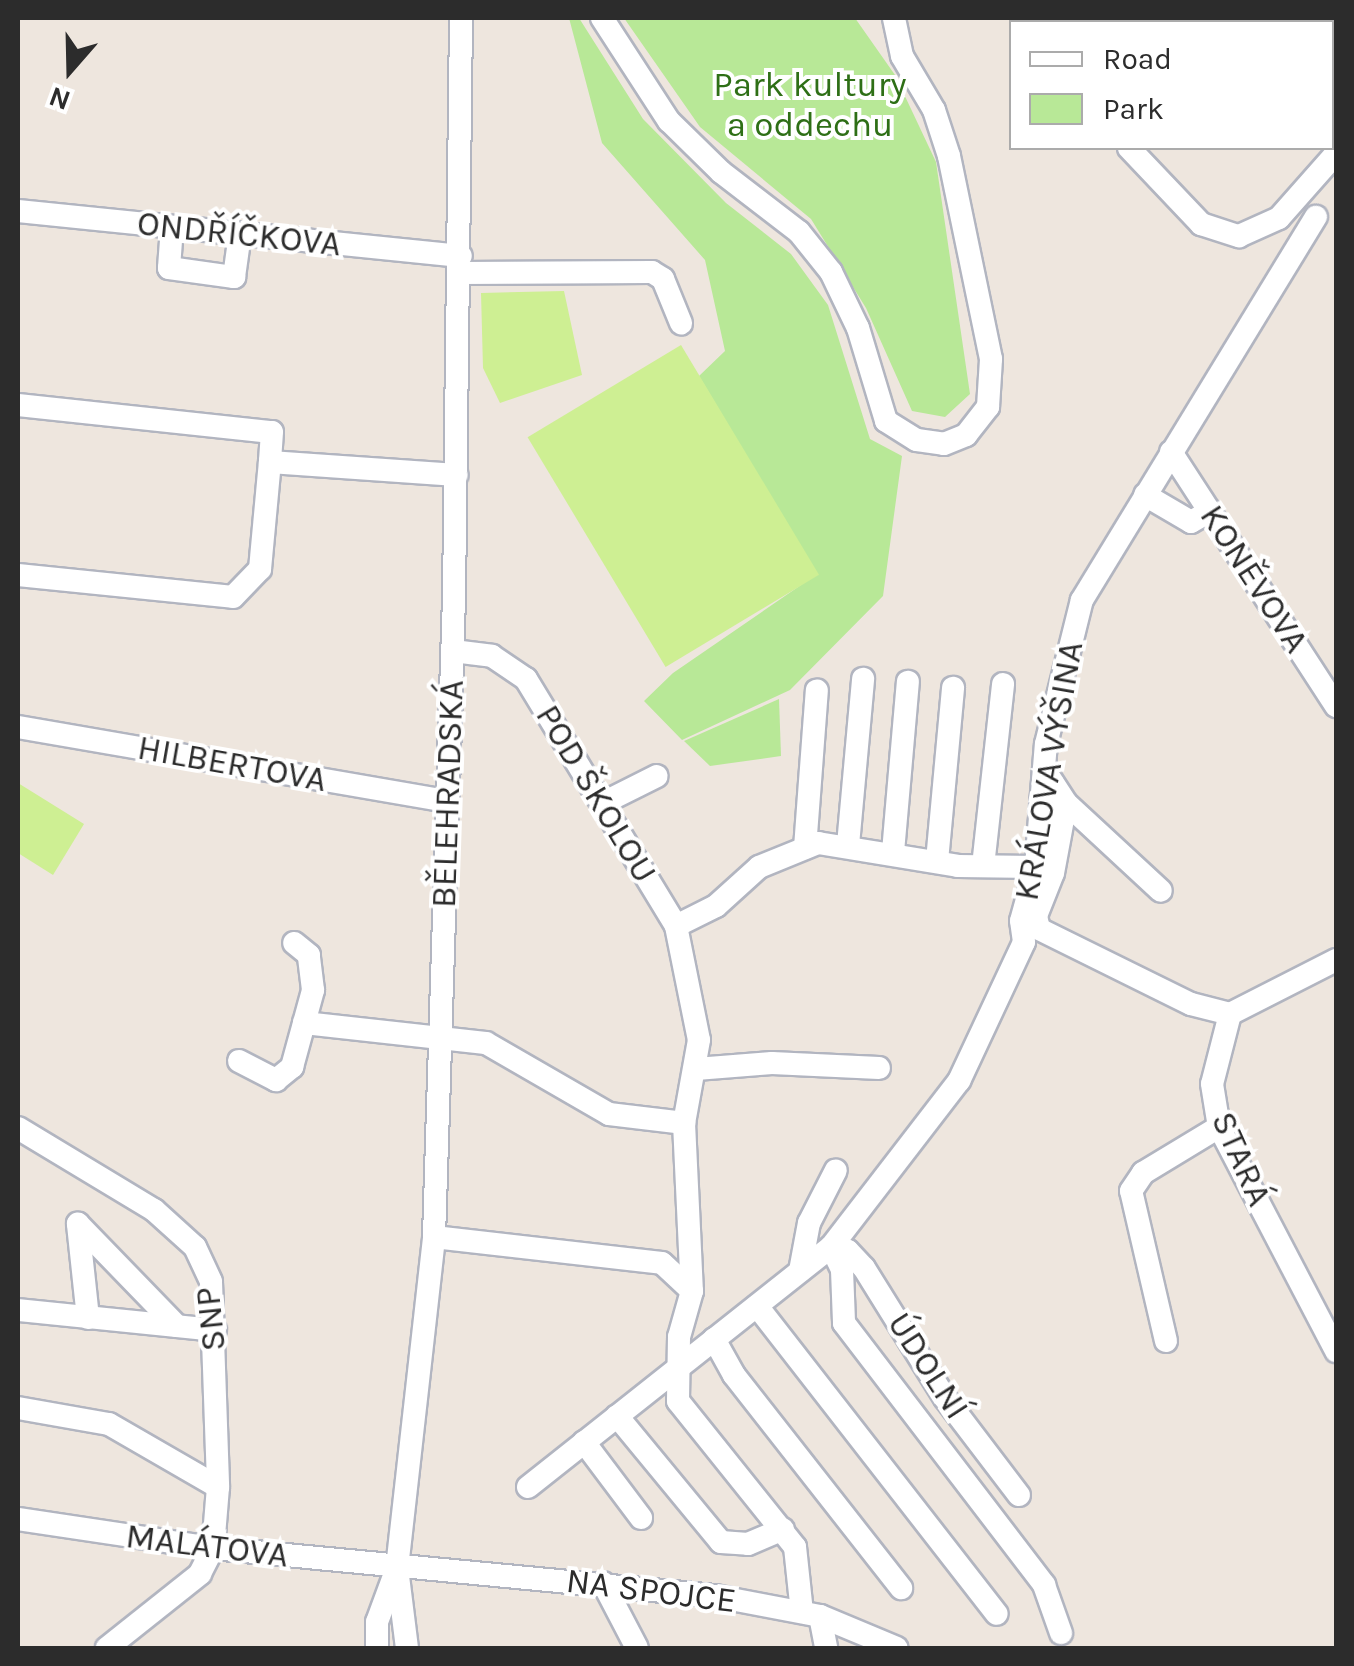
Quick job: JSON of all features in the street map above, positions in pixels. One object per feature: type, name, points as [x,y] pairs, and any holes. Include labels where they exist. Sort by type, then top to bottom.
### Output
[{"type":"street","name":"BĚLEHRADSKÁ","points":[[407,1648],[397,1568],[434,1236],[441,1034],[457,475],[460,18]]},
{"type":"street","points":[[602,18],[669,121],[720,172],[799,232],[831,272],[858,328],[886,420],[917,440],[944,444],[966,434],[988,407],[991,359],[949,156],[934,110],[902,56],[894,18]]},
{"type":"street","points":[[1131,150],[1200,224],[1239,236],[1279,218],[1332,155]]},
{"type":"street","name":"ONDŘÍČKOVA","points":[[18,211],[240,234],[460,264],[652,272],[663,279],[681,324]]},
{"type":"street","name":"KRÁLOVA VÝŠINA","points":[[528,1487],[831,1247],[958,1081],[1024,942],[1020,921],[1036,867],[1044,769],[1082,600],[1316,217]]},
{"type":"street","points":[[172,227],[169,268],[234,277],[240,234]]},
{"type":"street","points":[[18,406],[272,432],[260,569],[233,597],[18,575]]},
{"type":"street","name":"KONĚVOVA","points":[[1171,452],[1336,706]]},
{"type":"street","points":[[270,462],[457,475]]},
{"type":"street","points":[[1146,495],[1191,522],[1210,511]]},
{"type":"street","name":"POD ŠKOLOU","points":[[453,651],[492,656],[526,680],[676,926],[699,1040],[684,1123],[692,1292],[678,1367]]},
{"type":"street","points":[[848,845],[864,680]]},
{"type":"street","points":[[894,852],[908,682]]},
{"type":"street","points":[[984,866],[1003,684]]},
{"type":"street","points":[[938,861],[953,688]]},
{"type":"street","points":[[805,848],[817,690]]},
{"type":"street","name":"HILBERTOVA","points":[[18,727],[446,801]]},
{"type":"street","points":[[1044,769],[1066,803],[1161,891]]},
{"type":"street","points":[[603,803],[657,776]]},
{"type":"street","points":[[1066,803],[1054,873],[1036,916],[1038,929],[1191,1004],[1230,1014],[1336,960]]},
{"type":"street","points":[[676,926],[716,906],[759,867],[805,848],[848,845],[938,861],[1036,867]]},
{"type":"street","points":[[239,1061],[276,1080],[292,1067],[313,966],[294,943]]},
{"type":"street","name":"STARÁ","points":[[1230,1014],[1212,1084],[1218,1128],[1336,1350]]},
{"type":"street","points":[[304,1023],[441,1034],[486,1043],[610,1114],[684,1123]]},
{"type":"street","points":[[696,1069],[772,1062],[879,1068]]},
{"type":"street","name":"SNP","points":[[18,1128],[154,1210],[195,1247],[211,1282],[215,1330],[218,1487],[213,1548]]},
{"type":"street","points":[[1166,1341],[1131,1190],[1143,1173],[1218,1128]]},
{"type":"street","points":[[800,1272],[809,1223],[836,1170]]},
{"type":"street","points":[[88,1318],[78,1224],[177,1326]]},
{"type":"street","points":[[434,1236],[662,1263],[692,1292]]},
{"type":"street","points":[[831,1247],[842,1270],[844,1323],[1044,1585],[1061,1633]]},
{"type":"street","name":"ÚDOLNÍ","points":[[831,1247],[848,1251],[864,1268],[944,1398],[1019,1495]]},
{"type":"street","points":[[757,1306],[998,1614]]},
{"type":"street","points":[[18,1310],[215,1330]]},
{"type":"street","points":[[714,1339],[734,1375],[900,1588]]},
{"type":"street","points":[[678,1367],[678,1401],[794,1547],[811,1614],[826,1648]]},
{"type":"street","points":[[18,1408],[109,1424],[218,1487]]},
{"type":"street","points":[[617,1416],[721,1542],[748,1544],[784,1530]]},
{"type":"street","points":[[584,1442],[642,1518]]},
{"type":"street","name":"MALÁTOVA","points":[[18,1519],[213,1548],[397,1568]]},
{"type":"street","points":[[107,1648],[200,1574],[213,1548]]},
{"type":"street","name":"BĚLEHRADSKÁ","points":[[376,1648],[377,1622],[397,1568]]},
{"type":"street","name":"NA SPOJCE","points":[[397,1568],[604,1582],[811,1614],[888,1646]]},
{"type":"street","points":[[604,1582],[636,1648]]},
{"type":"green space","points":[[569,18],[579,18],[643,119],[726,203],[791,254],[828,305],[870,439],[902,456],[883,596],[790,690],[682,740],[644,701],[673,673],[817,574],[699,376],[725,351],[705,260],[602,143]]},
{"type":"green space","name":"Park kultury a oddechu","points":[[624,18],[855,18],[895,75],[936,162],[970,394],[945,417],[912,411],[866,308],[811,219],[700,127]]},
{"type":"green space","points":[[1287,18],[1336,18],[1334,63],[1334,20]]},
{"type":"green space","points":[[564,291],[582,375],[500,403],[483,368],[481,293]]},
{"type":"green space","points":[[681,345],[819,575],[666,667],[528,437]]},
{"type":"green space","points":[[779,699],[781,756],[710,766],[684,741]]},
{"type":"green space","points":[[18,783],[84,824],[53,875],[18,853]]}]
